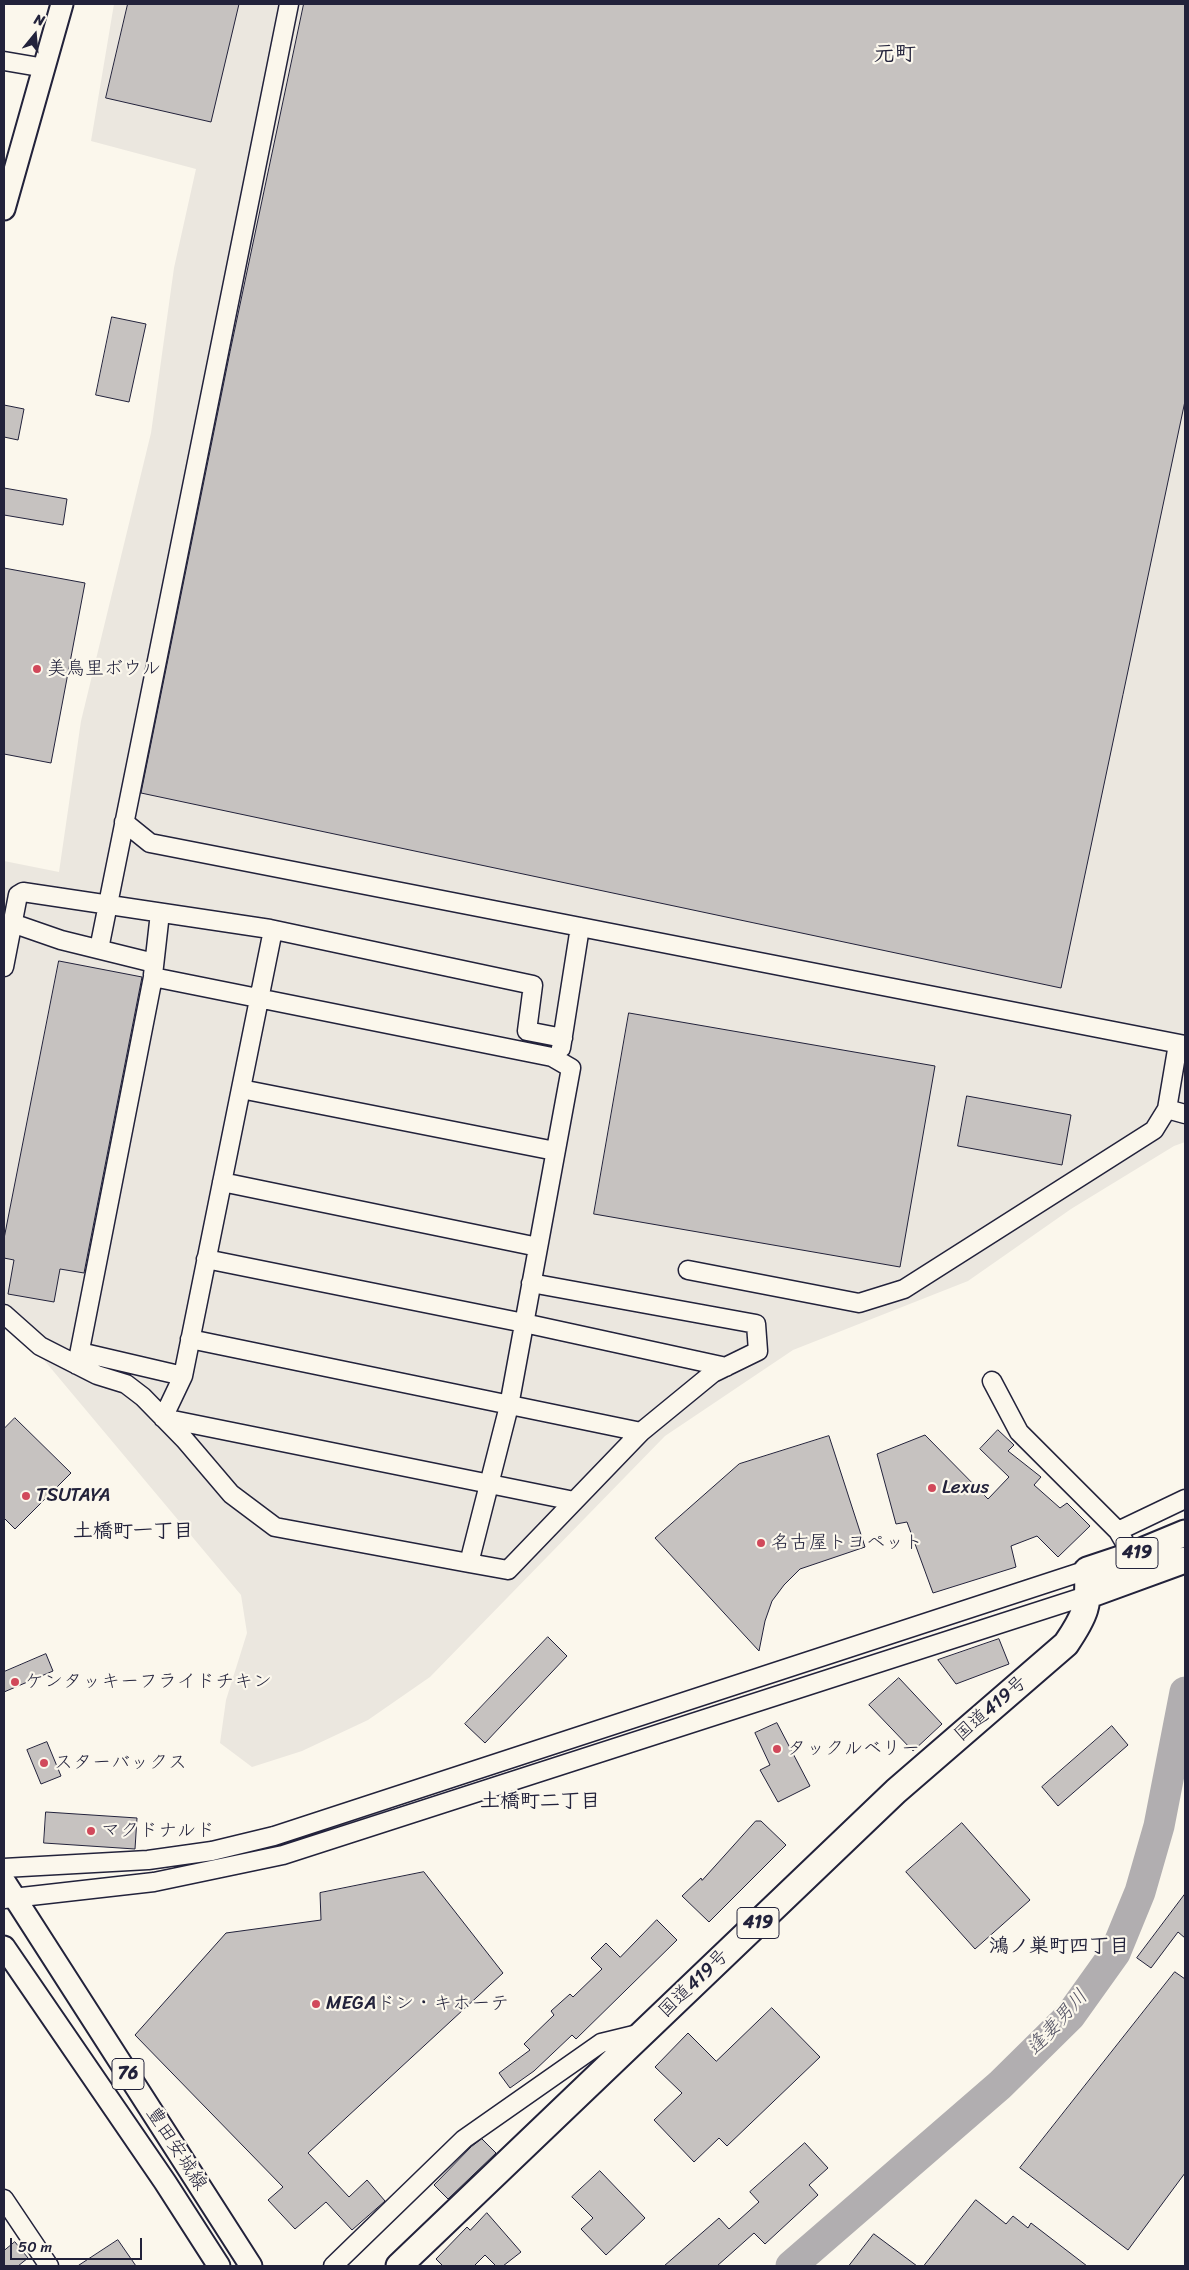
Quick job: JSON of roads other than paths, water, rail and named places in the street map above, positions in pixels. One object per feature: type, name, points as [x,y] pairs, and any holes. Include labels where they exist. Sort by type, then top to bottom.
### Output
[{"type":"highway","name":"419","points":[[1087,1570],[1132,1555],[1185,1533]]},
{"type":"highway","name":"419","points":[[1089,1595],[1185,1560]]},
{"type":"highway","name":"国道419号","points":[[399,2266],[896,1791],[1066,1644],[1082,1620],[1089,1595],[1087,1570]]},
{"type":"main road","points":[[4,209],[62,4]]},
{"type":"main road","name":"豊田安城線","points":[[8,1893],[251,2266]]},
{"type":"main road","name":"豊田安城線","points":[[4,1947],[165,2182],[219,2266]]},
{"type":"street","points":[[99,950],[289,4]]},
{"type":"street","points":[[4,61],[45,68]]},
{"type":"street","points":[[124,822],[150,843],[1182,1044],[1167,1109],[1154,1130],[904,1289],[859,1303],[688,1270]]},
{"type":"street","points":[[4,967],[18,895],[23,892],[160,914],[272,929],[533,985],[527,1031],[522,1050]]},
{"type":"street","points":[[79,1359],[154,970],[160,914]]},
{"type":"street","points":[[12,923],[61,940],[99,950],[154,970],[259,998],[552,1056],[570,1068],[509,1406],[470,1563]]},
{"type":"street","points":[[559,1061],[580,927]]},
{"type":"street","points":[[163,1418],[183,1376],[272,929]]},
{"type":"street","points":[[527,1031],[563,1038]]},
{"type":"street","points":[[241,1089],[555,1151]]},
{"type":"street","points":[[1167,1109],[1185,1114]]},
{"type":"street","points":[[222,1182],[538,1247]]},
{"type":"street","points":[[206,1259],[524,1323],[726,1367]]},
{"type":"street","points":[[79,1359],[97,1375],[126,1384],[143,1397],[231,1494],[275,1527],[508,1570],[641,1432],[713,1373],[758,1351],[756,1324],[531,1283]]},
{"type":"street","points":[[4,1314],[40,1346],[79,1359],[183,1376]]},
{"type":"street","points":[[190,1340],[641,1432]]},
{"type":"street","points":[[992,1381],[1019,1432],[1118,1531],[1132,1555]]},
{"type":"street","points":[[163,1418],[489,1482],[574,1501]]},
{"type":"street","points":[[1118,1531],[1185,1499]]},
{"type":"street","points":[[4,1868],[148,1860],[212,1851],[274,1836],[1087,1570]]},
{"type":"street","points":[[8,1893],[154,1882],[283,1854],[1089,1595]]},
{"type":"street","points":[[333,2266],[464,2139],[601,2043],[643,2033]]},
{"type":"street","points":[[4,2199],[49,2266]]},
{"type":"waterway","name":"逢妻男川","points":[[791,2266],[1000,2085],[1070,2016],[1115,1953],[1140,1892],[1159,1826],[1185,1692]]},
{"type":"place","name":"美鳥里ボウル","points":[[37,669]]},
{"type":"place","name":"Lexus","points":[[932,1488]]},
{"type":"place","name":"TSUTAYA","points":[[26,1496]]},
{"type":"place","name":"名古屋トヨペット","points":[[761,1543]]},
{"type":"place","name":"ケンタッキーフライドチキン","points":[[15,1682]]},
{"type":"place","name":"タックルベリー","points":[[777,1749]]},
{"type":"place","name":"スターバックス","points":[[44,1763]]},
{"type":"place","name":"マクドナルド","points":[[91,1831]]},
{"type":"place","name":"MEGAドン・キホーテ","points":[[316,2004]]},
{"type":"district","name":"元町","points":[[895,55]]},
{"type":"district","name":"土橋町一丁目","points":[[133,1532]]},
{"type":"district","name":"土橋町二丁目","points":[[540,1802]]},
{"type":"district","name":"鴻ノ巣町四丁目","points":[[1059,1947]]}]
